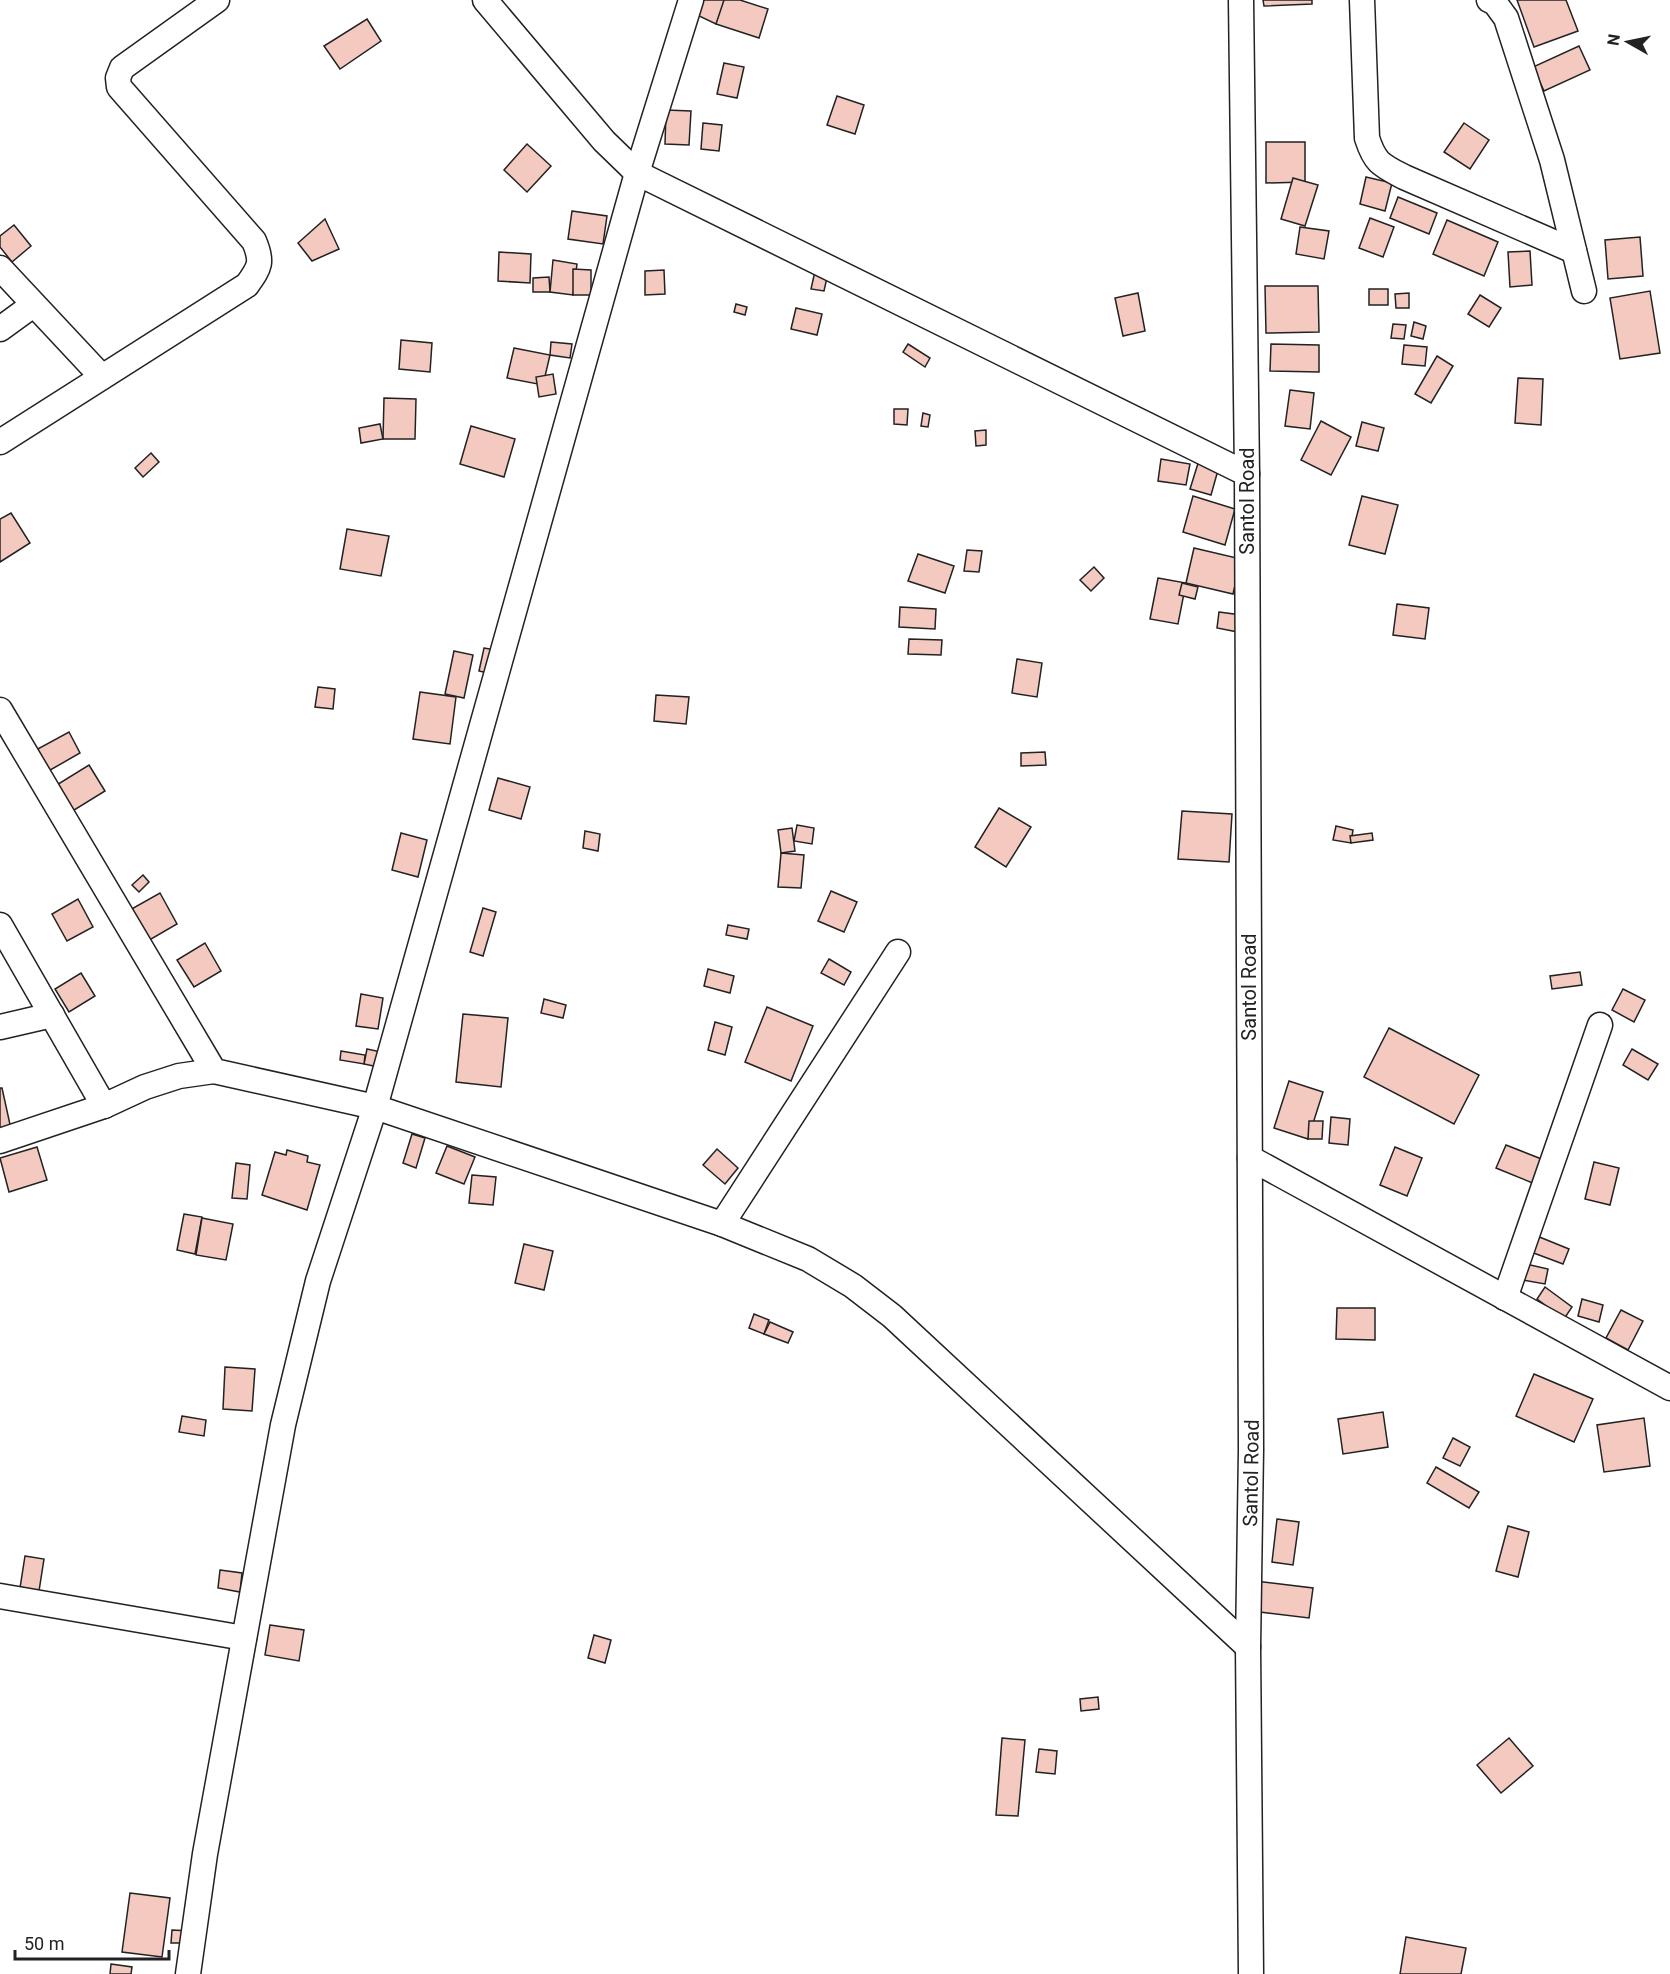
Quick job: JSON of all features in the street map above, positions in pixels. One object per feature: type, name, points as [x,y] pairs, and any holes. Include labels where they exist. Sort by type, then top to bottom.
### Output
[{"type":"street","points":[[0,442],[247,285],[257,271],[261,258],[254,241],[119,87],[118,78],[122,68],[217,0]]},
{"type":"street","points":[[485,0],[604,141],[637,173],[1247,474]]},
{"type":"street","points":[[188,1974],[205,1854],[283,1425],[318,1281],[375,1107],[637,173],[691,0]]},
{"type":"street","name":"Santol Road","points":[[1241,0],[1247,474],[1251,1450],[1248,1647],[1251,1974]]},
{"type":"street","points":[[1362,0],[1367,138],[1372,156],[1385,167],[1404,177],[1574,251]]},
{"type":"street","points":[[1489,0],[1495,3],[1506,18],[1552,160],[1584,291]]},
{"type":"street","points":[[0,268],[102,377]]},
{"type":"street","points":[[0,329],[33,305]]},
{"type":"street","points":[[0,710],[214,1071]]},
{"type":"street","points":[[0,925],[104,1106]]},
{"type":"street","points":[[722,1224],[898,952]]},
{"type":"street","points":[[0,1026],[52,1016]]},
{"type":"street","points":[[1505,1298],[1600,1025]]},
{"type":"street","points":[[0,1141],[104,1106],[145,1087],[179,1076],[214,1071],[375,1107],[722,1224],[808,1259],[853,1286],[892,1316],[1248,1647]]},
{"type":"street","points":[[1250,1158],[1670,1388]]},
{"type":"street","points":[[0,1596],[244,1638]]},
{"type":"building","points":[[704,0],[727,0],[716,24],[697,15]]},
{"type":"building","points":[[724,0],[740,0],[768,9],[759,38],[716,24]]},
{"type":"building","points":[[1263,0],[1312,0],[1312,4],[1264,6]]},
{"type":"building","points":[[1517,0],[1566,0],[1578,31],[1534,47]]},
{"type":"building","points":[[367,19],[381,41],[340,69],[324,46]]},
{"type":"building","points":[[1579,46],[1590,70],[1544,91],[1533,67]]},
{"type":"building","points":[[724,63],[744,67],[737,98],[717,94]]},
{"type":"building","points":[[837,96],[864,105],[855,134],[827,125]]},
{"type":"building","points":[[666,110],[691,111],[689,145],[665,144]]},
{"type":"building","points":[[703,123],[722,125],[719,151],[701,149]]},
{"type":"building","points":[[1464,123],[1489,140],[1470,169],[1444,152]]},
{"type":"building","points":[[1266,142],[1305,142],[1305,182],[1266,183]]},
{"type":"building","points":[[527,144],[551,166],[527,192],[504,170]]},
{"type":"building","points":[[1366,177],[1392,183],[1385,211],[1360,204]]},
{"type":"building","points":[[1293,178],[1318,185],[1305,226],[1281,219]]},
{"type":"building","points":[[1398,197],[1437,213],[1429,234],[1390,218]]},
{"type":"building","points":[[572,211],[607,216],[603,244],[568,239]]},
{"type":"building","points":[[1370,218],[1394,227],[1383,257],[1359,248]]},
{"type":"building","points":[[325,219],[339,249],[312,261],[298,243]]},
{"type":"building","points":[[1447,220],[1498,242],[1484,276],[1433,254]]},
{"type":"building","points":[[14,225],[31,246],[12,262],[0,247],[0,236]]},
{"type":"building","points":[[1300,227],[1329,231],[1324,259],[1296,254]]},
{"type":"building","points":[[1640,237],[1643,276],[1608,279],[1605,240]]},
{"type":"building","points":[[1530,251],[1532,285],[1510,287],[1508,252]]},
{"type":"building","points":[[499,252],[531,254],[530,283],[498,281]]},
{"type":"building","points":[[553,260],[577,264],[573,295],[550,292]]},
{"type":"building","points":[[573,269],[591,270],[591,295],[573,295]]},
{"type":"building","points":[[664,270],[665,294],[645,295],[645,271]]},
{"type":"building","points":[[815,271],[828,273],[824,291],[811,289]]},
{"type":"building","points":[[549,277],[550,292],[533,292],[533,278]]},
{"type":"building","points":[[1265,286],[1318,286],[1319,332],[1266,333]]},
{"type":"building","points":[[1369,289],[1388,289],[1388,305],[1369,305]]},
{"type":"building","points":[[1650,291],[1660,353],[1620,359],[1610,298]]},
{"type":"building","points":[[1138,293],[1145,331],[1123,336],[1115,298]]},
{"type":"building","points":[[1409,293],[1409,308],[1396,308],[1395,294]]},
{"type":"building","points":[[1480,295],[1501,308],[1489,327],[1468,314]]},
{"type":"building","points":[[736,304],[747,307],[745,315],[734,312]]},
{"type":"building","points":[[796,308],[822,314],[817,335],[791,329]]},
{"type":"building","points":[[1414,322],[1426,326],[1423,339],[1411,336]]},
{"type":"building","points":[[1393,324],[1406,325],[1404,339],[1391,338]]},
{"type":"building","points":[[401,340],[432,343],[430,372],[399,369]]},
{"type":"building","points":[[551,342],[572,344],[570,358],[550,355]]},
{"type":"building","points":[[908,344],[930,358],[925,367],[903,352]]},
{"type":"building","points":[[1271,344],[1319,345],[1319,372],[1270,371]]},
{"type":"building","points":[[1404,345],[1427,347],[1425,366],[1402,364]]},
{"type":"building","points":[[514,348],[550,355],[543,385],[507,378]]},
{"type":"building","points":[[1437,356],[1453,366],[1431,403],[1415,394]]},
{"type":"building","points":[[553,374],[556,394],[539,397],[536,377]]},
{"type":"building","points":[[1518,378],[1543,379],[1541,425],[1515,423]]},
{"type":"building","points":[[1290,390],[1314,393],[1310,429],[1285,426]]},
{"type":"building","points":[[384,398],[416,399],[415,439],[383,439]]},
{"type":"building","points":[[894,409],[908,409],[907,425],[894,424]]},
{"type":"building","points":[[923,413],[930,415],[928,427],[921,426]]},
{"type":"building","points":[[1321,421],[1351,437],[1331,475],[1301,460]]},
{"type":"building","points":[[1362,422],[1384,428],[1378,451],[1356,446]]},
{"type":"building","points":[[380,424],[383,439],[361,443],[359,428]]},
{"type":"building","points":[[471,426],[515,439],[504,477],[460,464]]},
{"type":"building","points":[[986,430],[986,445],[976,446],[975,431]]},
{"type":"building","points":[[151,453],[159,462],[143,477],[135,468]]},
{"type":"building","points":[[1200,457],[1220,463],[1211,495],[1190,489]]},
{"type":"building","points":[[1161,459],[1190,464],[1186,485],[1158,481]]},
{"type":"building","points":[[1193,496],[1235,509],[1225,545],[1183,532]]},
{"type":"building","points":[[1362,496],[1398,505],[1385,554],[1349,545]]},
{"type":"building","points":[[11,513],[30,543],[0,562],[0,519]]},
{"type":"building","points":[[347,529],[389,536],[381,576],[340,569]]},
{"type":"building","points":[[1194,548],[1241,559],[1233,594],[1186,583]]},
{"type":"building","points":[[967,550],[982,551],[979,572],[964,571]]},
{"type":"building","points":[[918,554],[954,566],[945,593],[908,581]]},
{"type":"building","points":[[1094,567],[1104,578],[1091,591],[1080,580]]},
{"type":"building","points":[[1158,578],[1186,583],[1178,624],[1150,619]]},
{"type":"building","points":[[1182,583],[1198,587],[1195,599],[1179,595]]},
{"type":"building","points":[[1397,604],[1429,608],[1425,639],[1393,635]]},
{"type":"building","points":[[900,607],[936,609],[935,629],[899,627]]},
{"type":"building","points":[[1219,612],[1241,615],[1238,632],[1217,628]]},
{"type":"building","points":[[909,639],[942,640],[941,655],[908,654]]},
{"type":"building","points":[[484,648],[501,651],[496,675],[479,671]]},
{"type":"building","points":[[454,651],[473,655],[464,698],[445,694]]},
{"type":"building","points":[[1017,659],[1042,663],[1037,697],[1012,693]]},
{"type":"building","points":[[318,687],[335,689],[333,709],[315,707]]},
{"type":"building","points":[[420,692],[456,697],[450,744],[413,739]]},
{"type":"building","points":[[656,695],[689,697],[686,724],[654,721]]},
{"type":"building","points":[[69,732],[80,753],[45,773],[34,751]]},
{"type":"building","points":[[1045,752],[1046,765],[1021,766],[1021,753]]},
{"type":"building","points":[[89,765],[105,791],[71,812],[55,786]]},
{"type":"building","points":[[498,778],[530,787],[521,819],[489,810]]},
{"type":"building","points":[[999,808],[1031,827],[1006,867],[975,847]]},
{"type":"building","points":[[1182,811],[1232,814],[1229,862],[1178,859]]},
{"type":"building","points":[[797,825],[814,828],[812,844],[794,841]]},
{"type":"building","points":[[1336,826],[1353,830],[1351,843],[1333,840]]},
{"type":"building","points":[[792,828],[795,851],[781,853],[778,830]]},
{"type":"building","points":[[585,831],[600,834],[598,851],[583,848]]},
{"type":"building","points":[[401,833],[427,840],[418,877],[392,870]]},
{"type":"building","points":[[1372,833],[1373,840],[1351,843],[1350,836]]},
{"type":"building","points":[[781,853],[804,855],[801,888],[778,887]]},
{"type":"building","points":[[143,875],[149,882],[139,892],[132,885]]},
{"type":"building","points":[[831,891],[857,902],[844,932],[818,921]]},
{"type":"building","points":[[160,893],[177,924],[146,942],[128,911]]},
{"type":"building","points":[[78,899],[93,927],[67,941],[52,914]]},
{"type":"building","points":[[483,908],[496,912],[483,956],[470,952]]},
{"type":"building","points":[[728,925],[749,929],[747,939],[726,935]]},
{"type":"building","points":[[205,943],[221,971],[194,987],[177,960]]},
{"type":"building","points":[[829,959],[851,972],[844,985],[821,973]]},
{"type":"building","points":[[708,969],[734,976],[730,993],[704,986]]},
{"type":"building","points":[[1580,972],[1582,985],[1552,989],[1550,976]]},
{"type":"building","points":[[81,973],[95,996],[69,1012],[55,989]]},
{"type":"building","points":[[1623,989],[1645,1000],[1634,1022],[1612,1010]]},
{"type":"building","points":[[361,994],[383,998],[378,1029],[356,1026]]},
{"type":"building","points":[[544,999],[566,1005],[563,1018],[541,1013]]},
{"type":"building","points":[[767,1007],[813,1026],[791,1081],[745,1062]]},
{"type":"building","points":[[463,1014],[508,1018],[501,1087],[456,1082]]},
{"type":"building","points":[[715,1022],[732,1027],[725,1055],[708,1050]]},
{"type":"building","points":[[1389,1028],[1479,1075],[1454,1124],[1364,1077]]},
{"type":"building","points":[[367,1049],[386,1053],[383,1068],[364,1064]]},
{"type":"building","points":[[1632,1049],[1658,1064],[1648,1080],[1623,1065]]},
{"type":"building","points":[[341,1051],[365,1055],[364,1064],[340,1060]]},
{"type":"building","points":[[1289,1081],[1323,1092],[1308,1139],[1274,1128]]},
{"type":"building","points":[[0,1088],[2,1088],[11,1129],[0,1132]]},
{"type":"building","points":[[1331,1117],[1350,1119],[1348,1145],[1329,1143]]},
{"type":"building","points":[[1309,1121],[1323,1121],[1322,1139],[1308,1139]]},
{"type":"building","points":[[412,1134],[425,1138],[416,1168],[403,1163]]},
{"type":"building","points":[[1506,1145],[1544,1160],[1535,1184],[1496,1168]]},
{"type":"building","points":[[447,1146],[475,1157],[464,1184],[436,1173]]},
{"type":"building","points":[[37,1147],[47,1180],[9,1192],[0,1158]]},
{"type":"building","points":[[1395,1147],[1422,1158],[1407,1196],[1380,1185]]},
{"type":"building","points":[[717,1149],[738,1168],[725,1184],[703,1165]]},
{"type":"building","points":[[287,1150],[308,1156],[307,1162],[320,1165],[307,1210],[262,1195],[275,1152],[286,1155]]},
{"type":"building","points":[[1594,1162],[1619,1168],[1610,1205],[1585,1199]]},
{"type":"building","points":[[236,1163],[250,1165],[247,1199],[232,1198]]},
{"type":"building","points":[[472,1175],[496,1177],[493,1205],[469,1203]]},
{"type":"building","points":[[184,1214],[202,1217],[195,1254],[177,1250]]},
{"type":"building","points":[[202,1218],[233,1224],[226,1260],[196,1255]]},
{"type":"building","points":[[1537,1236],[1569,1249],[1563,1264],[1531,1252]]},
{"type":"building","points":[[524,1244],[553,1251],[544,1290],[515,1283]]},
{"type":"building","points":[[1526,1264],[1548,1269],[1545,1284],[1523,1280]]},
{"type":"building","points":[[1545,1287],[1572,1307],[1564,1319],[1537,1299]]},
{"type":"building","points":[[1582,1299],[1603,1305],[1599,1322],[1578,1316]]},
{"type":"building","points":[[1337,1308],[1375,1308],[1375,1340],[1336,1339]]},
{"type":"building","points":[[1621,1310],[1643,1321],[1628,1350],[1606,1338]]},
{"type":"building","points":[[754,1314],[769,1320],[764,1334],[749,1328]]},
{"type":"building","points":[[770,1322],[793,1332],[788,1343],[764,1334]]},
{"type":"building","points":[[225,1367],[255,1369],[252,1411],[223,1409]]},
{"type":"building","points":[[1534,1374],[1593,1399],[1574,1442],[1516,1416]]},
{"type":"building","points":[[1383,1412],[1388,1447],[1343,1454],[1338,1419]]},
{"type":"building","points":[[182,1416],[206,1420],[204,1436],[179,1432]]},
{"type":"building","points":[[1644,1418],[1650,1466],[1604,1472],[1597,1425]]},
{"type":"building","points":[[1453,1438],[1470,1447],[1460,1466],[1443,1458]]},
{"type":"building","points":[[1436,1467],[1479,1492],[1469,1508],[1427,1483]]},
{"type":"building","points":[[1277,1519],[1299,1522],[1293,1565],[1272,1562]]},
{"type":"building","points":[[1508,1526],[1529,1532],[1518,1577],[1496,1571]]},
{"type":"building","points":[[25,1556],[44,1559],[39,1591],[20,1588]]},
{"type":"building","points":[[220,1570],[242,1573],[240,1592],[218,1588]]},
{"type":"building","points":[[1255,1581],[1313,1588],[1309,1618],[1251,1611]]},
{"type":"building","points":[[270,1625],[304,1630],[299,1661],[265,1655]]},
{"type":"building","points":[[594,1635],[611,1640],[605,1663],[588,1658]]},
{"type":"building","points":[[1098,1697],[1099,1709],[1081,1711],[1080,1699]]},
{"type":"building","points":[[1002,1738],[1025,1740],[1018,1816],[996,1815]]},
{"type":"building","points":[[1509,1738],[1533,1766],[1501,1793],[1477,1765]]},
{"type":"building","points":[[1039,1749],[1057,1751],[1055,1774],[1036,1772]]},
{"type":"building","points":[[130,1893],[170,1898],[162,1957],[122,1952]]},
{"type":"building","points":[[172,1930],[190,1931],[190,1943],[171,1943]]},
{"type":"building","points":[[1406,1937],[1466,1948],[1461,1974],[1400,1974]]},
{"type":"building","points":[[111,1964],[132,1967],[131,1974],[110,1974]]}]
